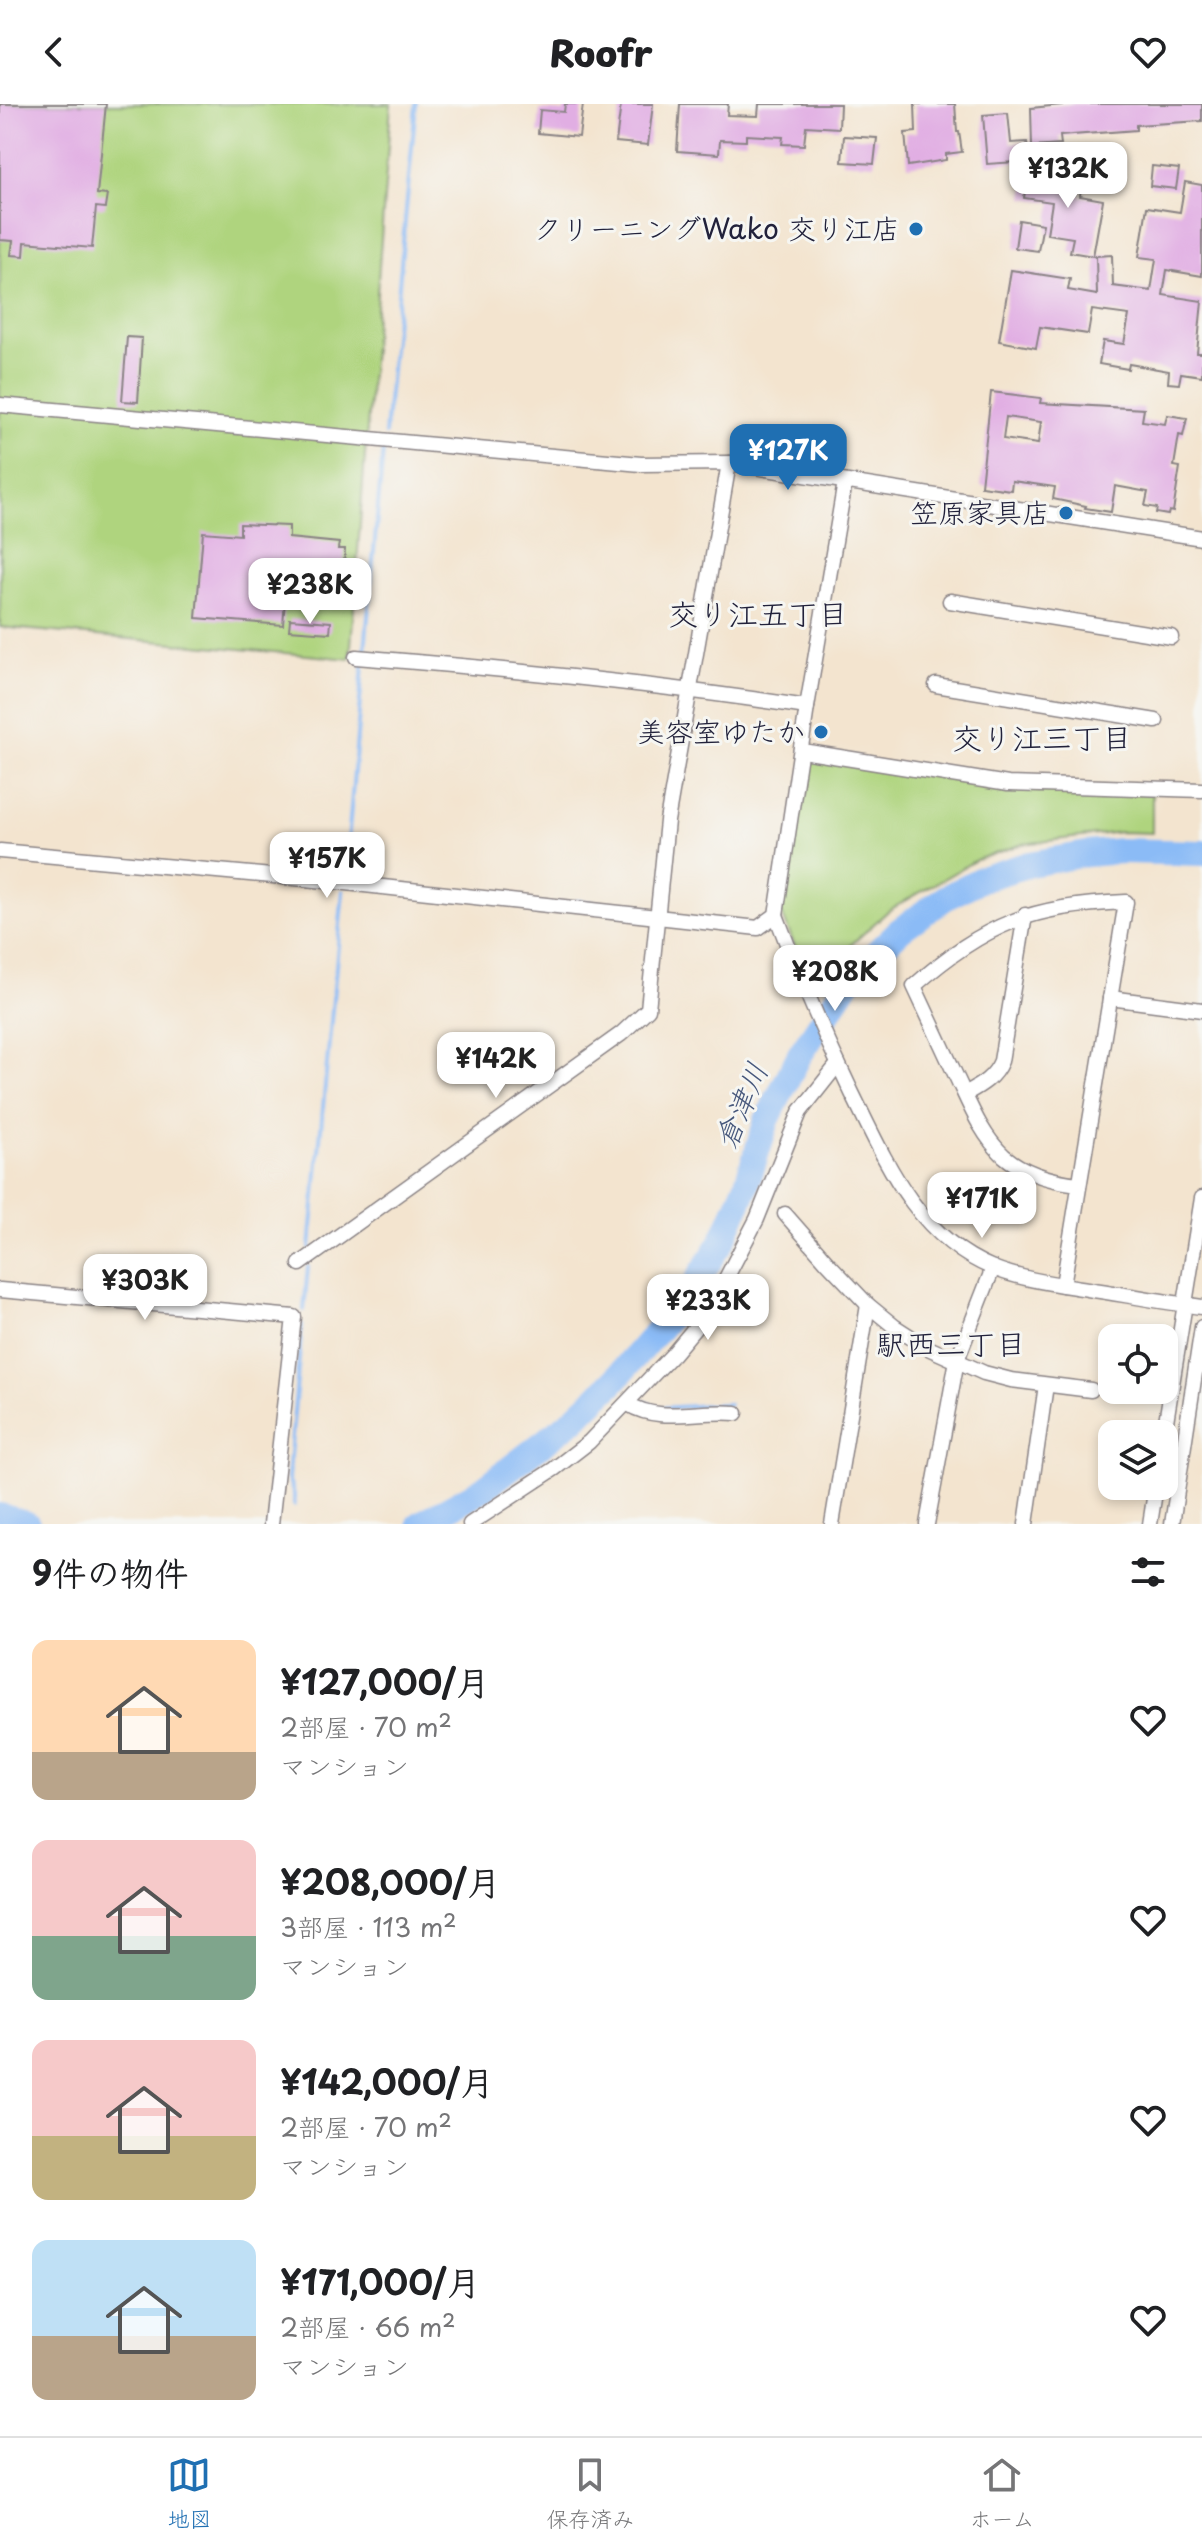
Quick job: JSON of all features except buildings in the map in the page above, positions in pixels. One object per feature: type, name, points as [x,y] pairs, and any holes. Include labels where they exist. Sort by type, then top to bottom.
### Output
[{"type":"street","points":[[0,405],[641,464],[729,463],[1202,538]]},
{"type":"street","points":[[300,1264],[621,1034],[648,1009],[667,821],[729,463]]},
{"type":"street","points":[[845,482],[776,915],[803,988],[903,1192],[945,1238],[993,1268],[1063,1285],[1202,1307]]},
{"type":"street","points":[[950,601],[1171,637]]},
{"type":"street","points":[[356,657],[542,672],[807,707]]},
{"type":"street","points":[[936,685],[1156,721]]},
{"type":"street","points":[[802,751],[1008,784],[1202,790]]},
{"type":"street","points":[[0,851],[657,915],[758,928],[776,915]]},
{"type":"street","points":[[1063,1285],[1126,902],[1062,907],[1025,915],[958,949],[914,986],[965,1094],[995,1147],[1007,1158],[1038,1175],[1079,1184]]},
{"type":"street","points":[[965,1094],[997,1072],[1001,1061],[1025,915]]},
{"type":"street","points":[[1110,998],[1202,1010]]},
{"type":"street","points":[[470,1524],[589,1442],[628,1404],[709,1311],[757,1219],[800,1112],[836,1059]]},
{"type":"street","points":[[1166,1420],[1202,1198]]},
{"type":"street","points":[[785,1214],[868,1305],[916,1341],[984,1373],[1091,1390]]},
{"type":"street","points":[[927,1524],[957,1360],[993,1268]]},
{"type":"street","points":[[0,1290],[294,1317],[271,1524]]},
{"type":"street","points":[[832,1524],[868,1305]]},
{"type":"street","points":[[1172,1524],[1202,1327]]},
{"type":"street","points":[[1026,1524],[1046,1385]]},
{"type":"street","points":[[628,1404],[642,1412],[654,1414],[736,1413]]},
{"type":"street","points":[[1150,1524],[1154,1500]]},
{"type":"green space","points":[[0,104],[391,104],[350,659],[0,627]]},
{"type":"green space","points":[[806,758],[1152,794],[1152,833],[1121,832],[1023,844],[976,860],[888,911],[811,986],[781,912]]},
{"type":"waterway","points":[[385,434],[416,104]]},
{"type":"waterway","points":[[365,650],[383,451]]},
{"type":"waterway","points":[[345,878],[363,665]]},
{"type":"waterway","name":"倉津川","points":[[420,1524],[483,1489],[573,1420],[613,1382],[688,1295],[723,1240],[746,1186],[767,1120],[799,1056],[851,977],[900,930],[945,898],[981,879],[1030,864],[1121,851],[1202,853]]},
{"type":"waterway","points":[[310,1248],[343,891]]},
{"type":"waterway","points":[[577,901],[650,909]]},
{"type":"waterway","points":[[304,1310],[308,1267]]},
{"type":"waterway","points":[[294,1505],[288,1478],[302,1325]]},
{"type":"waterway","points":[[645,1402],[658,1408],[729,1404]]},
{"type":"waterway","name":"倉津川","points":[[0,1516],[27,1524]]},
{"type":"place","name":"クリーニングWako 交り江店","points":[[916,229]]},
{"type":"place","name":"笠原家具店","points":[[1066,513]]},
{"type":"place","name":"美容室ゆたか","points":[[821,732]]},
{"type":"district","name":"交り江五丁目","points":[[758,615]]},
{"type":"district","name":"交り江三丁目","points":[[1042,739]]},
{"type":"district","name":"駅西三丁目","points":[[951,1345]]}]
